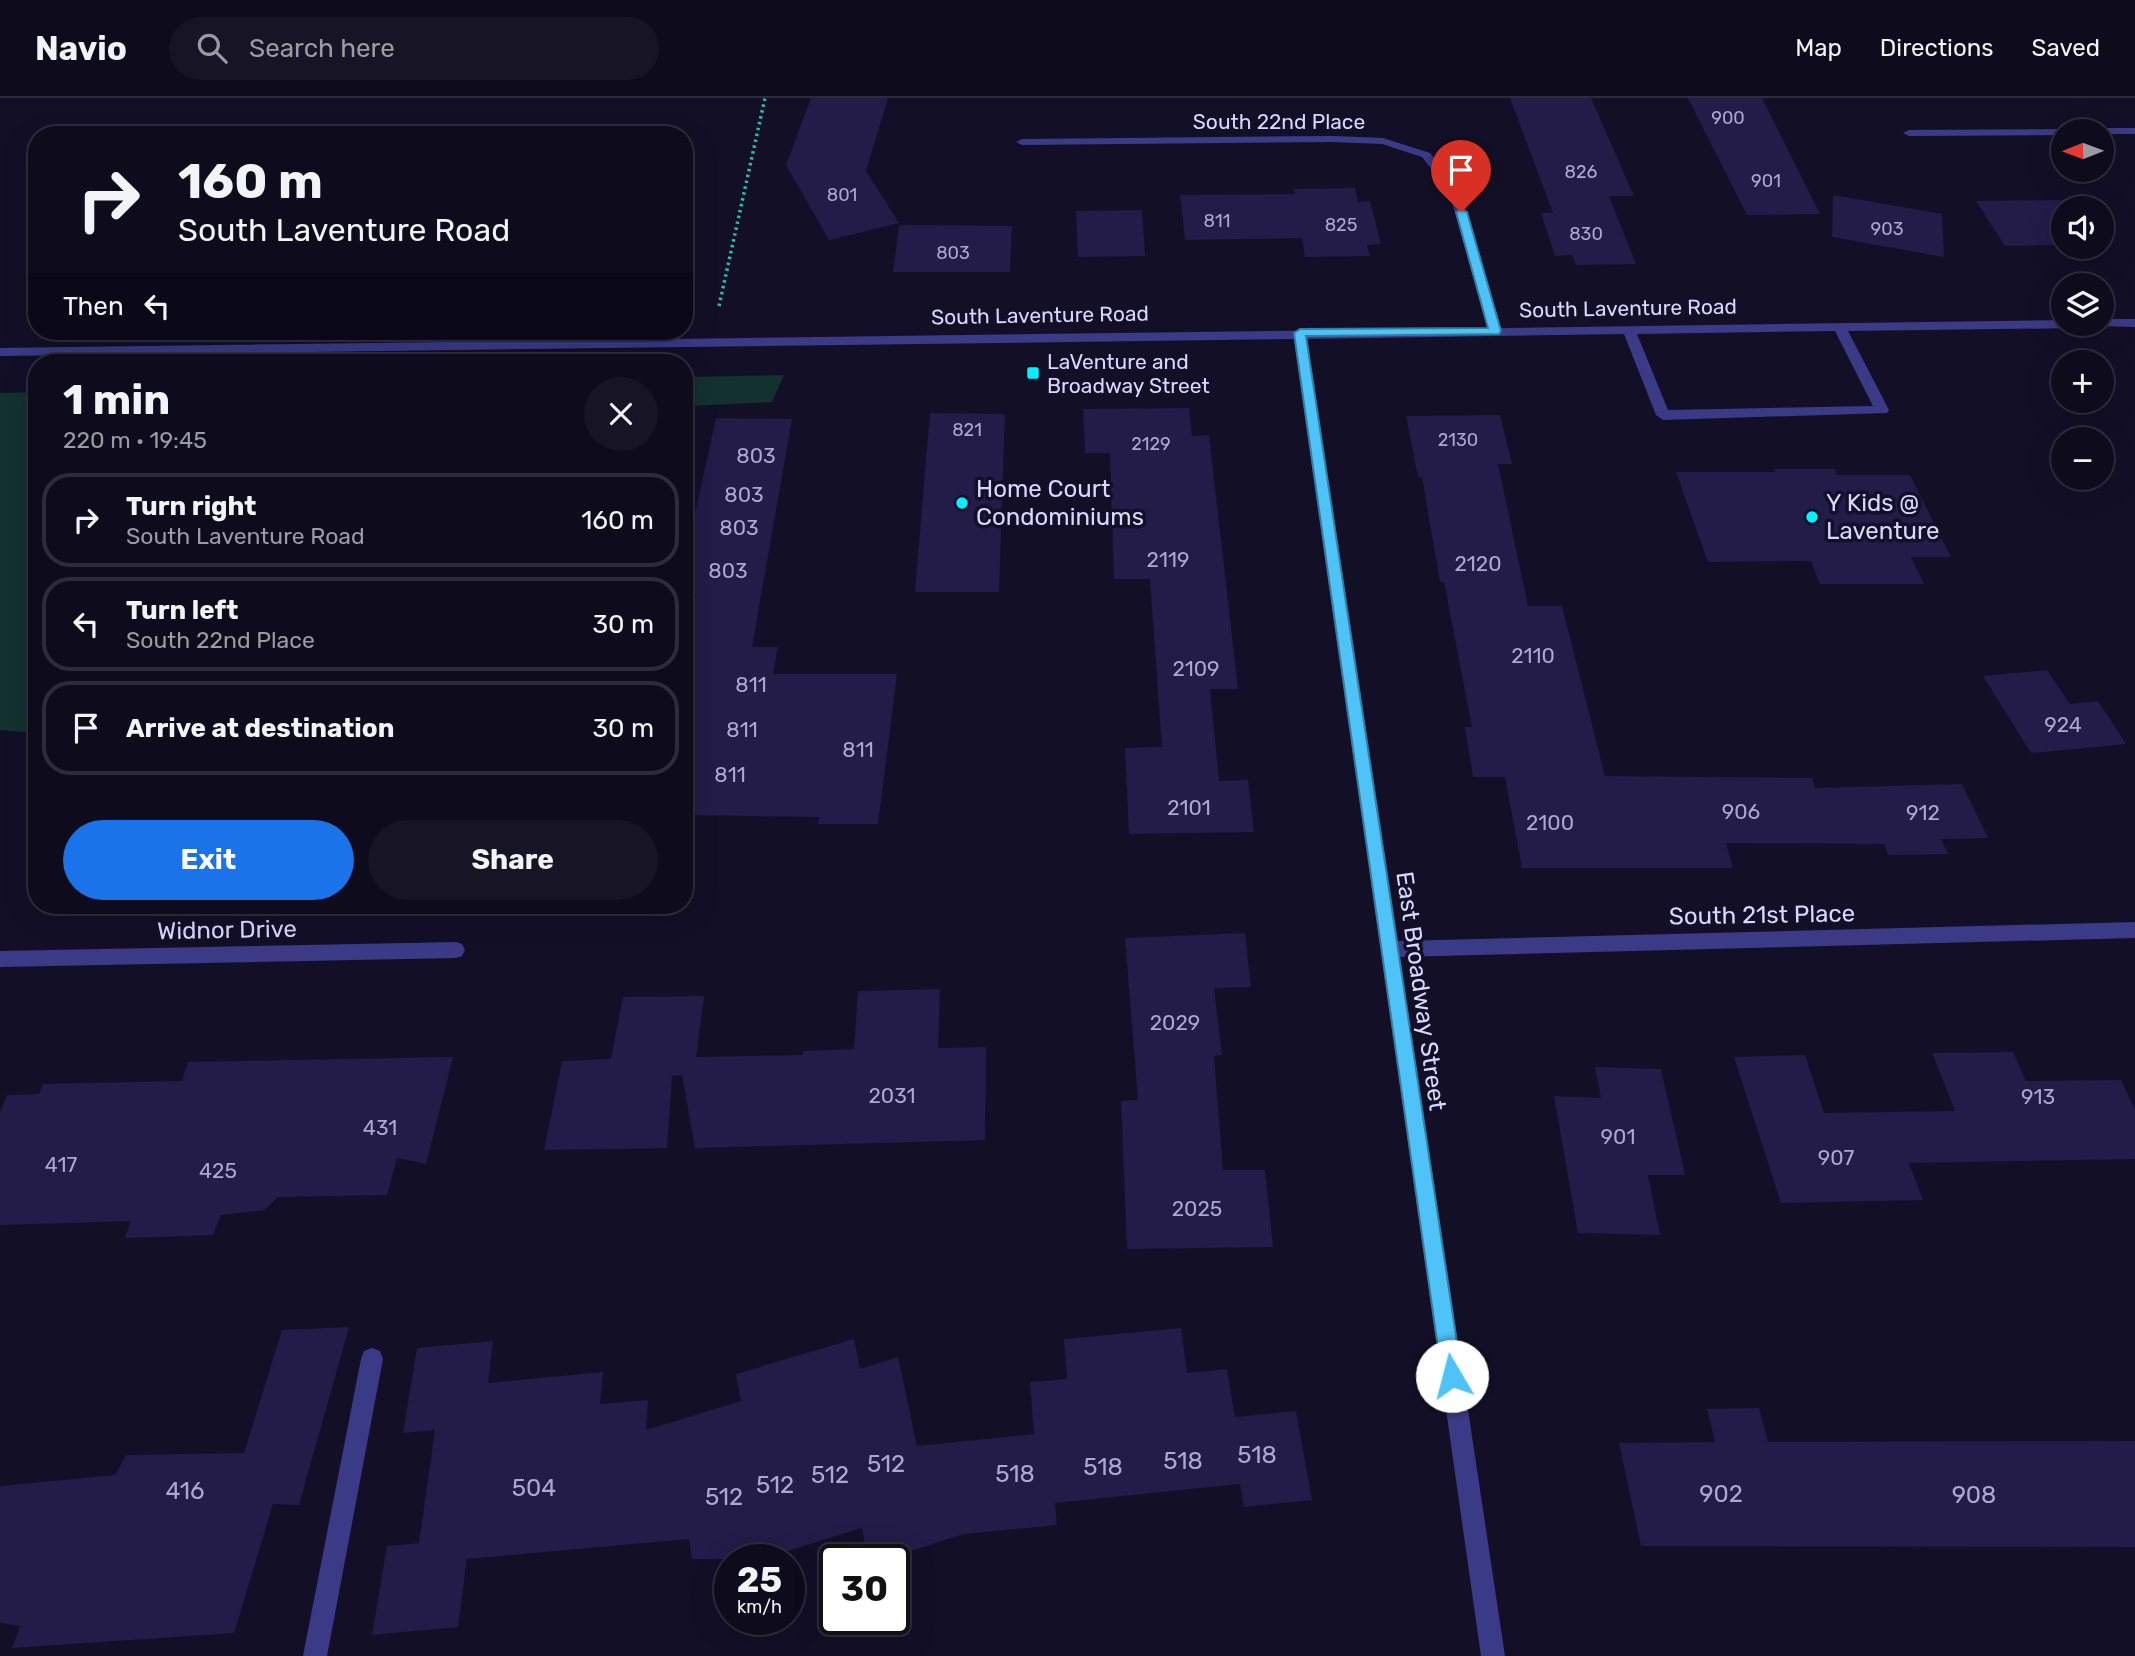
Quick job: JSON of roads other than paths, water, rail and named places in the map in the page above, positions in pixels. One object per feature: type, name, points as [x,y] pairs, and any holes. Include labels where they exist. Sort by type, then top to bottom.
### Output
[{"type":"street","points":[[2114,131],[2135,131]]},
{"type":"street","points":[[1909,133],[2051,132]]},
{"type":"street","name":"South 22nd Place","points":[[1022,142],[1333,139],[1383,141],[1426,155],[1455,192],[1495,331]]},
{"type":"street","points":[[2114,324],[2135,323]]},
{"type":"street","name":"South Laventure Road","points":[[0,352],[2051,324]]},
{"type":"street","points":[[1628,328],[1663,415],[1882,410],[1839,327]]},
{"type":"street","name":"East Broadway Street","points":[[1300,333],[1493,1656]]},
{"type":"street","name":"South 21st Place","points":[[1390,949],[2135,930]]},
{"type":"street","name":"Widnor Drive","points":[[0,959],[456,950]]},
{"type":"street","points":[[314,1656],[372,1359]]},
{"type":"place","name":"LaVenture and Broadway Street","points":[[1033,373]]},
{"type":"place","name":"Home Court Condominiums","points":[[962,503]]},
{"type":"place","name":"Y Kids @ Laventure","points":[[1812,517]]}]
